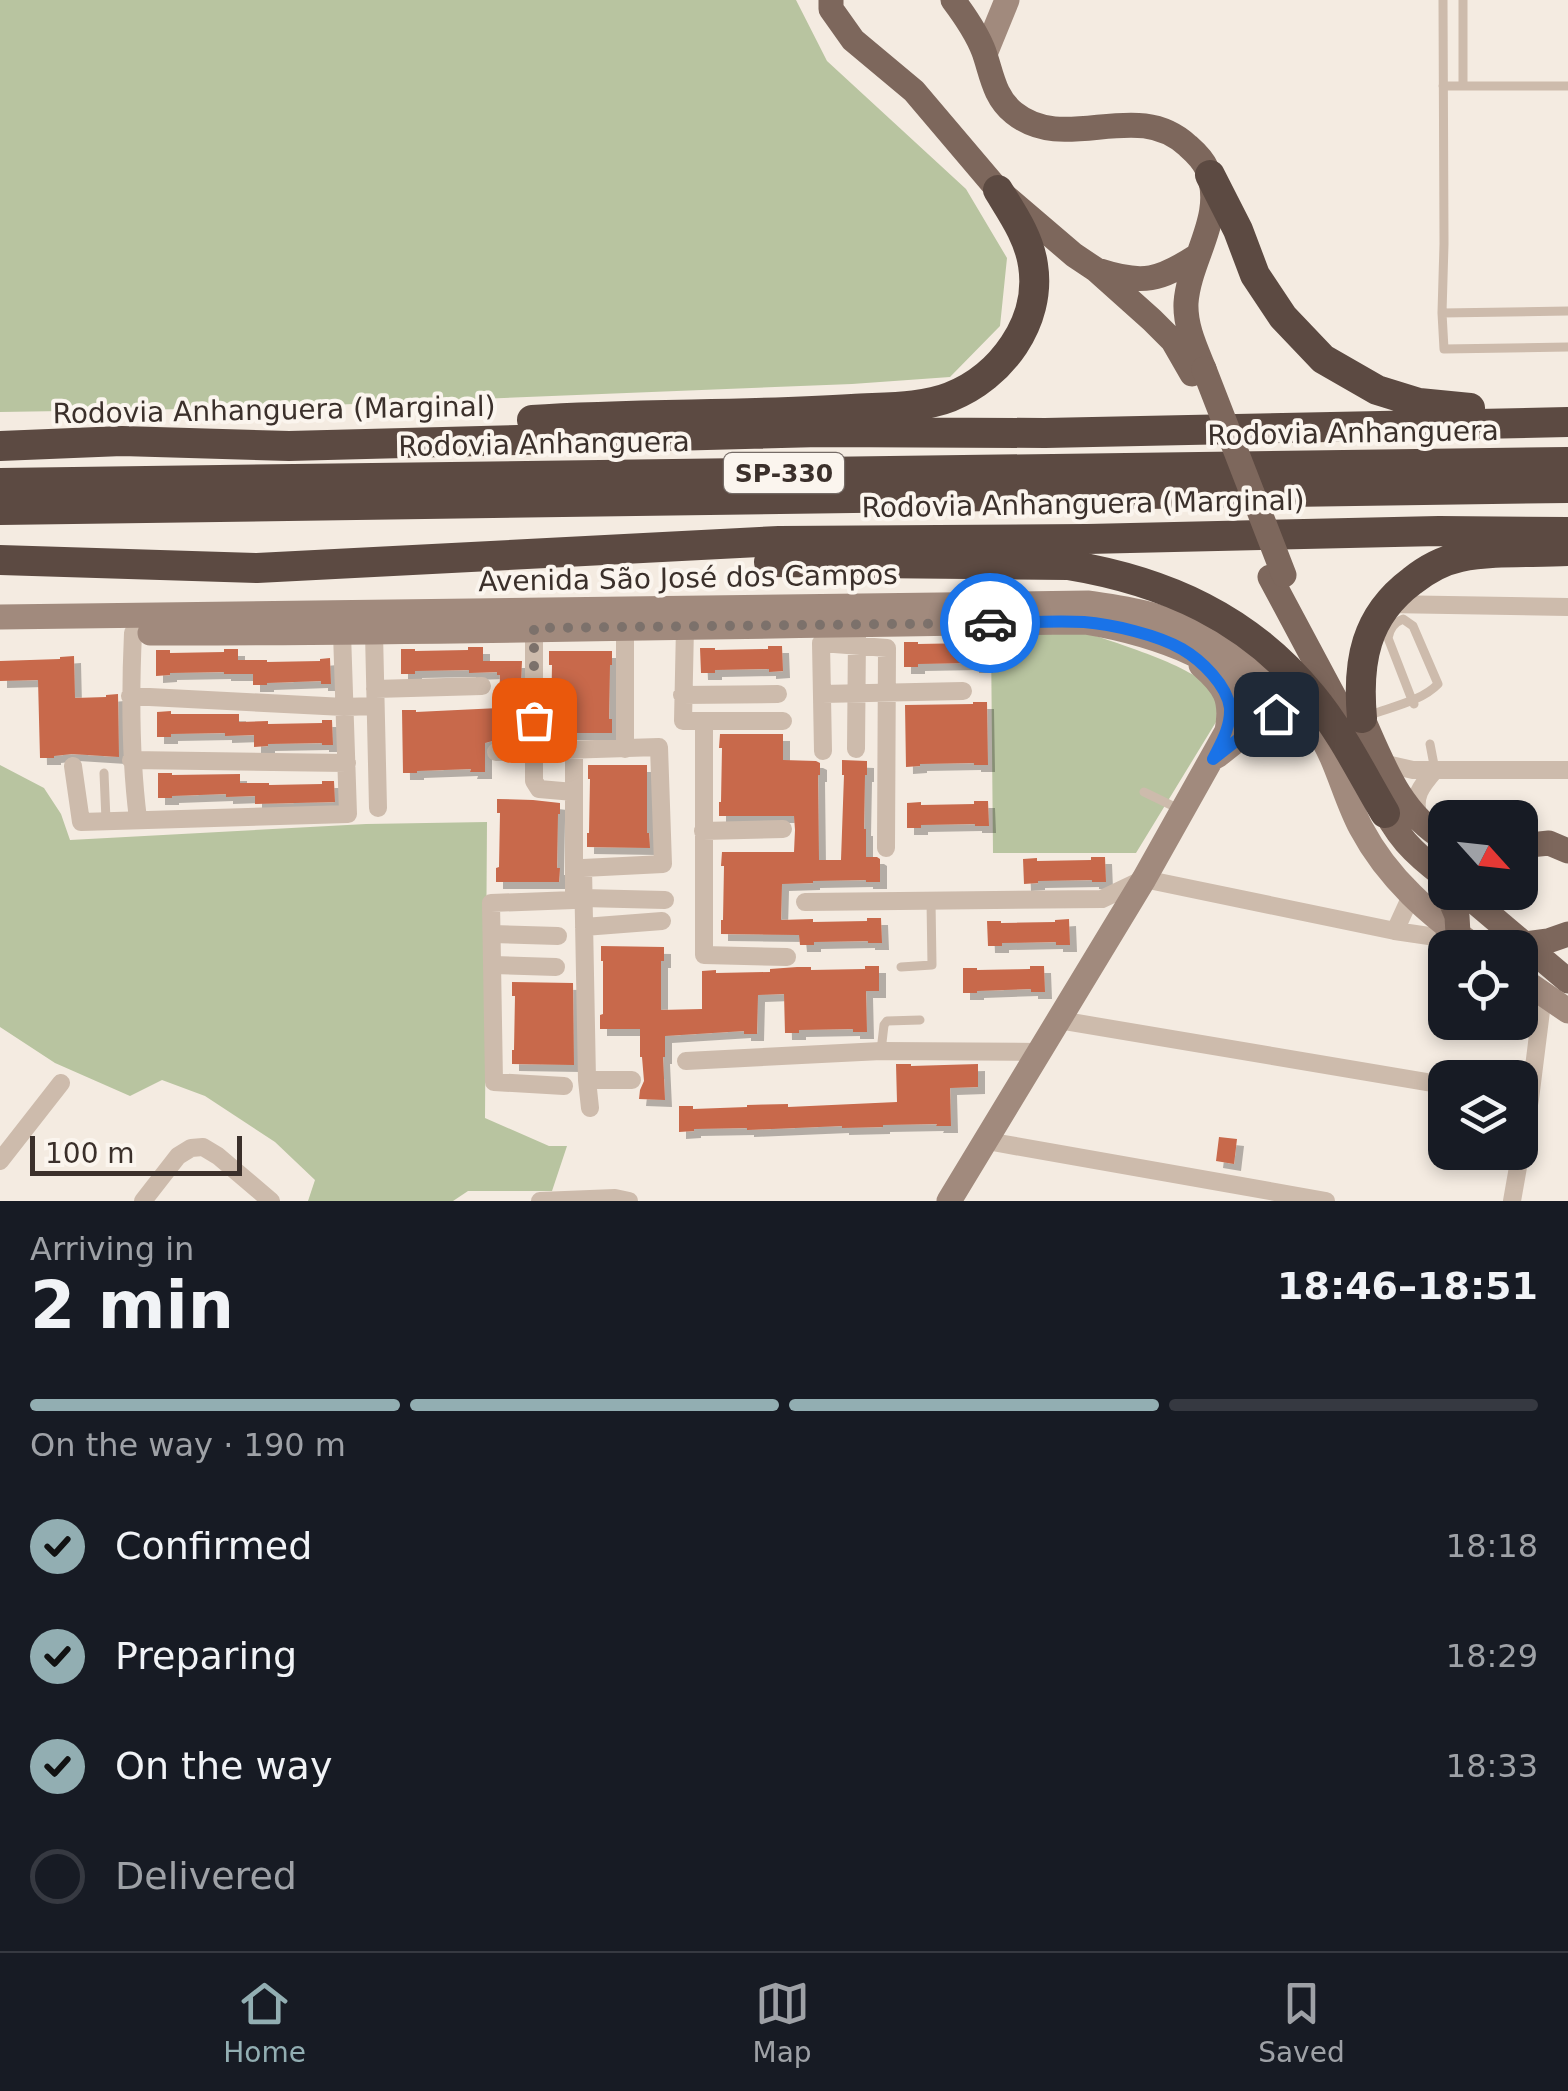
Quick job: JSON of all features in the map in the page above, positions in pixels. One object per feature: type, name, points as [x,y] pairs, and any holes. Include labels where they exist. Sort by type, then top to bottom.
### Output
[{"type":"highway","points":[[1210,176],[1256,275],[1282,316],[1323,359],[1378,390],[1418,403],[1568,413]]},
{"type":"highway","points":[[352,443],[397,429],[926,404],[970,389],[1010,352],[1023,331],[1032,301],[1034,267],[1025,236],[998,190]]},
{"type":"highway","name":"Rodovia Anhanguera (Marginal)","points":[[0,446],[122,441],[290,446],[820,432],[1064,432],[1568,422]]},
{"type":"highway","points":[[0,480],[241,459],[290,446]]},
{"type":"highway","name":"Rodovia Anhanguera","points":[[0,480],[1568,462]]},
{"type":"highway","name":"Rodovia Anhanguera","points":[[0,510],[1568,488]]},
{"type":"highway","name":"Rodovia Anhanguera (Marginal)","points":[[0,560],[256,568],[779,541],[1568,532]]},
{"type":"highway","points":[[1362,718],[1359,687],[1371,632],[1385,604],[1432,566],[1462,557],[1568,552]]},
{"type":"highway","points":[[256,568],[359,576],[811,562],[1068,565],[1113,572],[1190,600],[1252,637],[1315,700],[1385,813]]},
{"type":"main road","points":[[953,0],[985,54],[991,80],[1016,115],[1038,126],[1060,130],[1111,124],[1161,128],[1179,137],[1204,162],[1210,176],[1210,227],[1197,256],[1186,301],[1198,371],[1277,576],[1385,813],[1399,838],[1428,863]]},
{"type":"main road","points":[[829,3],[853,40],[914,91],[998,190],[1095,269],[1172,341],[1198,371]]},
{"type":"main road","points":[[1095,269],[1136,280],[1152,279],[1197,256]]},
{"type":"main road","points":[[1277,576],[1336,664],[1406,805],[1428,828]]},
{"type":"main road","points":[[1538,844],[1548,843],[1568,851]]},
{"type":"main road","points":[[1484,910],[1508,930]]},
{"type":"main road","points":[[1538,942],[1568,934]]},
{"type":"main road","points":[[1538,955],[1568,981]]},
{"type":"street","points":[[985,54],[1007,0]]},
{"type":"street","name":"Avenida São José dos Campos","points":[[0,617],[1089,603],[1148,614],[1189,629],[1242,656],[1266,674],[1286,704],[1326,746],[1360,826],[1394,878],[1454,930]]},
{"type":"street","points":[[1385,604],[1568,607]]},
{"type":"street","name":"Avenida São José dos Campos","points":[[0,632],[374,634],[685,627],[857,635],[1085,622],[1135,631],[1182,649],[1286,704]]},
{"type":"street","points":[[625,627],[625,749]]},
{"type":"street","points":[[685,627],[683,721],[783,721]]},
{"type":"street","points":[[534,628],[535,786],[574,792]]},
{"type":"street","points":[[133,632],[131,760],[138,819]]},
{"type":"street","points":[[73,766],[80,822],[348,814],[342,633]]},
{"type":"street","points":[[374,634],[378,808]]},
{"type":"street","points":[[856,750],[857,635]]},
{"type":"street","points":[[823,751],[822,643],[857,635],[887,648],[886,848]]},
{"type":"street","points":[[949,1201],[1144,879],[1227,731],[1230,706],[1226,693],[1211,673],[1182,649]]},
{"type":"street","points":[[130,696],[344,707],[375,698],[482,686]]},
{"type":"street","points":[[822,694],[963,691]]},
{"type":"street","points":[[682,696],[778,694]]},
{"type":"street","points":[[1213,759],[1286,704]]},
{"type":"street","points":[[704,722],[704,955],[787,957]]},
{"type":"street","points":[[496,752],[659,747],[662,864],[583,868],[590,1108]]},
{"type":"street","points":[[564,1086],[494,1082],[491,903],[574,900],[574,749]]},
{"type":"street","points":[[131,760],[347,763]]},
{"type":"street","points":[[1382,763],[1413,770],[1568,770]]},
{"type":"street","points":[[1421,823],[1416,811],[1418,791],[1435,770]]},
{"type":"street","points":[[703,831],[783,829]]},
{"type":"street","points":[[805,902],[1102,899],[1144,879],[1428,936]]},
{"type":"street","points":[[1395,931],[1411,896]]},
{"type":"street","points":[[582,898],[665,900]]},
{"type":"street","points":[[584,928],[662,921]]},
{"type":"street","points":[[492,934],[558,936]]},
{"type":"street","points":[[493,965],[556,967]]},
{"type":"street","points":[[1538,991],[1568,1014],[1540,1028]]},
{"type":"street","points":[[1533,1060],[1543,994]]},
{"type":"street","points":[[1060,1020],[1428,1082]]},
{"type":"street","points":[[686,1061],[881,1051],[1040,1052]]},
{"type":"street","points":[[587,1080],[632,1080]]},
{"type":"street","points":[[0,1161],[61,1083]]},
{"type":"street","points":[[987,1141],[1326,1201]]},
{"type":"street","points":[[143,1201],[178,1156],[191,1148],[203,1147],[271,1201]]},
{"type":"street","points":[[1512,1201],[1516,1170]]},
{"type":"street","points":[[540,1201],[629,1201]]},
{"type":"lane","points":[[1443,0],[1444,349],[1568,347]]},
{"type":"lane","points":[[1463,85],[1464,0]]},
{"type":"lane","points":[[1443,86],[1568,86]]},
{"type":"lane","points":[[1442,313],[1568,311]]},
{"type":"lane","points":[[1362,718],[1413,702],[1438,684],[1413,626],[1403,620],[1396,622],[1388,638],[1413,702]]},
{"type":"lane","points":[[1430,744],[1435,770]]},
{"type":"lane","points":[[104,773],[106,820]]},
{"type":"lane","points":[[1144,792],[1182,810]]},
{"type":"lane","points":[[901,967],[932,965],[931,901]]},
{"type":"lane","points":[[881,1051],[888,1021],[920,1020]]},
{"type":"green space","points":[[0,0],[796,0],[827,61],[966,189],[1007,258],[1000,326],[950,377],[251,408],[0,412]]},
{"type":"green space","points":[[1082,631],[1172,664],[1203,682],[1216,699],[1216,722],[1136,853],[993,853],[991,638]]},
{"type":"green space","points":[[0,765],[44,788],[61,814],[70,840],[366,824],[487,822],[485,1118],[549,1146],[567,1146],[552,1191],[468,1191],[453,1201],[308,1201],[315,1180],[275,1142],[205,1096],[162,1080],[130,1096],[55,1063],[0,1027]]},
{"type":"building","points":[[986,640],[986,666],[972,663],[904,667],[904,642]]},
{"type":"building","points":[[782,646],[783,671],[701,673],[700,648]]},
{"type":"building","points":[[483,647],[483,661],[522,661],[522,739],[485,743],[485,772],[470,772],[471,769],[403,773],[402,710],[499,708],[500,675],[469,670],[401,674],[401,649]]},
{"type":"building","points":[[238,649],[238,660],[330,658],[331,684],[321,681],[253,685],[253,674],[224,672],[156,676],[156,650],[170,653]]},
{"type":"building","points":[[549,651],[612,651],[612,733],[549,733]]},
{"type":"building","points":[[74,656],[75,698],[118,694],[119,757],[72,754],[40,758],[38,680],[0,681],[0,661]]},
{"type":"building","points":[[987,702],[988,765],[906,767],[905,705]]},
{"type":"building","points":[[157,712],[239,714],[239,722],[268,724],[332,720],[333,745],[254,747],[254,735],[225,733],[157,737]]},
{"type":"building","points":[[720,734],[783,734],[783,760],[820,763],[819,860],[841,860],[842,760],[867,761],[866,857],[880,859],[880,882],[782,884],[781,920],[881,918],[882,943],[800,945],[799,935],[721,934],[722,852],[794,852],[795,830],[794,816],[719,816]]},
{"type":"building","points":[[588,765],[647,765],[650,848],[587,847]]},
{"type":"building","points":[[158,773],[240,774],[240,783],[269,785],[334,781],[335,802],[255,804],[255,796],[226,794],[158,798]]},
{"type":"building","points":[[497,799],[560,803],[559,882],[496,882],[500,813]]},
{"type":"building","points":[[988,801],[989,826],[907,828],[907,803]]},
{"type":"building","points":[[1105,857],[1106,882],[1024,884],[1023,859]]},
{"type":"building","points":[[1069,919],[1070,945],[1056,942],[988,946],[987,921]]},
{"type":"building","points":[[601,946],[664,947],[661,1010],[702,1009],[702,971],[879,966],[879,991],[866,991],[867,1032],[853,1029],[785,1033],[784,994],[758,995],[757,1034],[744,1031],[665,1036],[665,1100],[639,1099],[644,1081],[640,1029],[600,1029]]},
{"type":"building","points":[[1044,966],[1045,992],[1031,989],[963,993],[963,968]]},
{"type":"building","points":[[512,982],[573,983],[574,1065],[512,1064]]},
{"type":"building","points":[[896,1064],[978,1064],[978,1087],[950,1088],[951,1126],[679,1132],[679,1106],[693,1109],[897,1102]]},
{"type":"building","points":[[1219,1137],[1237,1139],[1234,1164],[1216,1161]]},
{"type":"way so far","points":[[534,720],[534,628],[990,623]]},
{"type":"route","points":[[990,623],[1085,622],[1135,631],[1182,649],[1221,684],[1230,706],[1227,731],[1213,759],[1276,714]]}]
